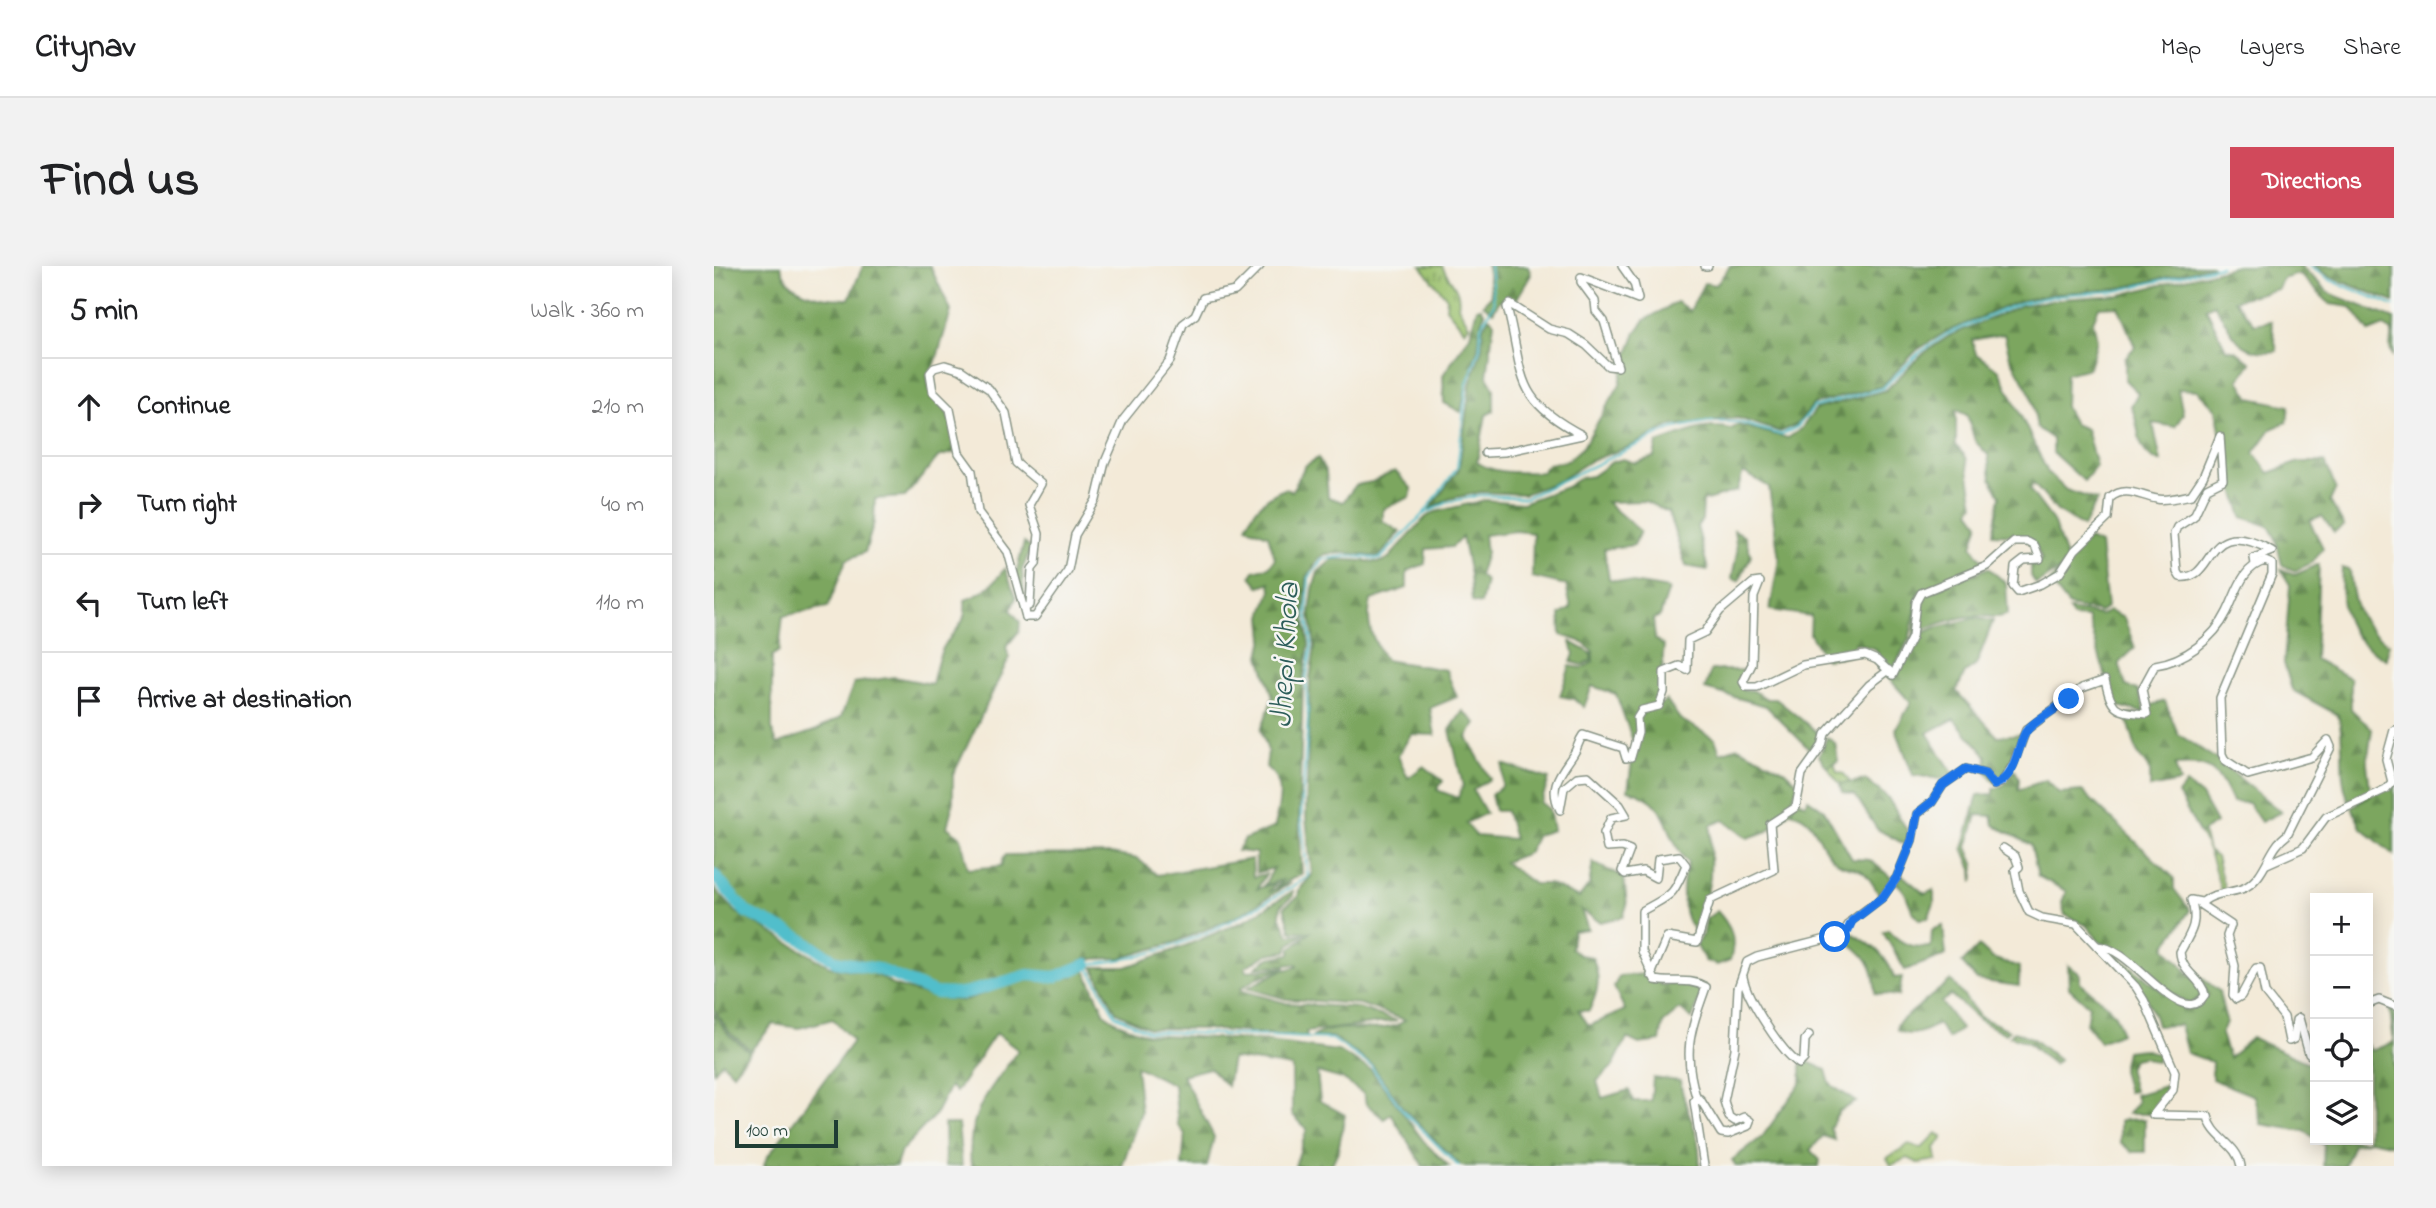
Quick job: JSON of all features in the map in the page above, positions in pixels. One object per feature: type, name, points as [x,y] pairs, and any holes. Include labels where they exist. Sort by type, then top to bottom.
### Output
[{"type":"street","points":[[1026,617],[1035,617],[1068,570],[1075,535],[1096,500],[1105,462],[1123,420],[1170,360],[1183,324],[1195,315],[1203,298],[1235,291],[1260,266]]},
{"type":"street","points":[[1485,453],[1504,452],[1582,435],[1552,418],[1526,391],[1507,307],[1510,304],[1549,329],[1569,334],[1586,345],[1608,366],[1618,367],[1604,321],[1596,311],[1595,301],[1581,282],[1581,277],[1638,299],[1634,282],[1622,266]]},
{"type":"street","points":[[945,365],[961,370],[989,389],[1006,413],[1016,463],[1041,484],[1029,505],[1040,534],[1036,564],[1031,569],[1033,593],[1030,605],[1025,608],[1026,617],[1008,552],[978,512],[972,471],[959,453],[950,409],[933,392],[930,373],[934,368],[945,365]]},
{"type":"street","points":[[1704,1166],[1695,1114],[1694,1101],[1697,1100],[1687,1055],[1694,1018],[1706,987],[1691,979],[1667,982],[1651,975],[1642,951],[1642,911],[1662,902],[1673,893],[1686,864],[1679,856],[1667,856],[1658,859],[1656,878],[1643,871],[1625,874],[1622,872],[1630,850],[1622,847],[1607,849],[1604,833],[1611,818],[1626,815],[1620,805],[1588,776],[1577,777],[1564,788],[1560,810],[1556,801],[1556,776],[1576,752],[1583,735],[1590,735],[1623,748],[1626,758],[1631,757],[1638,732],[1637,718],[1642,710],[1659,706],[1664,692],[1664,672],[1679,666],[1687,670],[1688,640],[1705,632],[1720,611],[1753,583],[1760,582],[1754,597],[1752,663],[1743,682],[1746,687],[1757,687],[1802,665],[1865,655],[1877,660],[1893,675],[1907,650],[1915,624],[1916,602],[1921,593],[1987,566],[2006,546],[2022,541],[2035,545],[2040,559],[2024,560],[2015,567],[2013,586],[2018,592],[2041,584],[2060,573],[2074,550],[2108,518],[2108,505],[2116,493],[2134,491],[2160,500],[2191,495],[2203,477],[2220,436],[2224,455],[2221,471],[2223,480],[2207,488],[2194,516],[2177,527],[2174,534],[2177,572],[2180,577],[2189,578],[2197,573],[2217,545],[2226,539],[2236,538],[2272,551],[2254,558],[2255,564]]},
{"type":"street","points":[[1697,1100],[1700,1099],[1721,1133],[1728,1135],[1748,1126],[1750,1121],[1744,1117],[1735,1121],[1729,1117],[1724,1101],[1735,1049],[1736,1003],[1747,962],[1842,935],[1852,921],[1883,897],[1897,877],[1912,840],[1917,814],[1932,802],[1943,785],[1966,769],[1985,774],[1994,785],[2002,782],[2021,751],[2026,730],[2082,688],[2105,680],[2113,706],[2119,711],[2147,714],[2142,689],[2155,665],[2183,658],[2226,615],[2244,578],[2255,564],[2265,561],[2272,564],[2272,574],[2220,698],[2222,754],[2225,760],[2248,775],[2312,757],[2328,740],[2331,747],[2287,835],[2275,843],[2266,864],[2244,888],[2201,902],[2191,900],[2196,918],[2190,939],[2180,952],[2183,964],[2203,986],[2205,995],[2199,1004],[2190,1007],[2174,1000],[2117,950],[2097,946]]},
{"type":"street","points":[[1651,975],[1667,937],[1697,942],[1710,900],[1774,870],[1770,824],[1796,807],[1801,774],[1822,746],[1825,734],[1869,685],[1888,670]]},
{"type":"street","points":[[2266,864],[2303,848],[2326,817],[2386,789],[2392,782],[2386,760],[2394,730]]},
{"type":"street","points":[[2003,848],[2015,856],[2019,867],[2015,870],[2019,891],[2029,912],[2042,918],[2077,924],[2136,987],[2175,1072],[2173,1090],[2153,1115],[2208,1116],[2216,1132],[2233,1146],[2241,1166]]},
{"type":"street","points":[[2201,902],[2205,909],[2231,925],[2227,936],[2235,966],[2233,995],[2236,999],[2241,996],[2256,968],[2260,968],[2265,993],[2284,1017],[2289,1041],[2294,1040],[2296,1020],[2299,1018],[2310,1055]]},
{"type":"street","points":[[1742,973],[1748,996],[1758,1012],[1792,1059],[1799,1063],[1804,1059],[1805,1040],[1809,1035]]},
{"type":"street","points":[[2373,1002],[2379,1000],[2394,1006]]},
{"type":"green space","points":[[714,266],[781,266],[784,276],[799,289],[829,298],[849,299],[863,266],[930,266],[951,311],[935,364],[927,375],[930,394],[942,405],[949,419],[956,452],[938,457],[905,497],[875,499],[874,522],[865,552],[846,560],[828,607],[783,616],[779,651],[772,656],[772,729],[777,744],[817,730],[841,717],[854,683],[894,677],[932,684],[942,650],[962,623],[965,600],[988,588],[1005,568],[1016,598],[1011,610],[1020,622],[1019,631],[1006,647],[1009,658],[953,775],[953,803],[947,827],[961,837],[968,869],[1001,866],[1005,855],[1111,854],[1138,859],[1157,875],[1252,859],[1253,877],[1266,874],[1257,889],[1276,883],[1268,892],[1291,883],[1238,916],[1176,942],[1121,958],[1085,959],[1053,974],[1025,972],[961,990],[932,991],[877,966],[837,956],[802,934],[745,907],[714,867]]},
{"type":"green space","points":[[1421,266],[1442,266],[1456,290],[1458,306],[1469,325],[1465,331],[1446,308],[1447,298]]},
{"type":"green space","points":[[1487,266],[1528,266],[1531,275],[1516,300],[1500,300],[1493,312],[1483,304],[1491,296]]},
{"type":"green space","points":[[1730,266],[2213,266],[2117,289],[2060,293],[2019,301],[1946,332],[1917,350],[1882,386],[1814,404],[1796,425],[1780,432],[1738,418],[1670,426],[1631,446],[1590,461],[1559,481],[1524,494],[1481,492],[1449,499],[1429,510],[1459,469],[1470,385],[1482,348],[1483,327],[1489,317],[1494,322],[1487,376],[1494,388],[1494,411],[1486,415],[1477,462],[1500,471],[1542,472],[1548,464],[1567,461],[1583,447],[1620,384],[1636,332],[1645,320],[1677,302],[1690,311],[1704,283],[1716,285]]},
{"type":"green space","points":[[2237,266],[2301,266],[2329,293],[2394,319],[2393,357],[2390,348],[2392,331],[2384,326],[2369,332],[2351,307],[2330,304],[2299,274],[2282,279],[2278,289],[2234,300],[2254,324],[2271,321],[2277,351],[2264,352],[2253,350],[2238,341],[2214,304],[2206,308],[2226,349],[2236,351],[2251,363],[2239,380],[2250,398],[2289,406],[2287,422],[2271,429],[2254,453],[2269,473],[2299,462],[2325,462],[2336,488],[2330,501],[2344,526],[2334,532],[2322,516],[2309,520],[2323,548],[2313,562],[2295,571],[2282,565],[2276,539],[2269,526],[2242,517],[2226,462],[2216,409],[2197,390],[2178,389],[2183,414],[2175,427],[2153,423],[2161,462],[2146,453],[2131,406],[2138,393],[2125,380],[2125,358],[2135,347],[2118,306],[2099,307],[2093,321],[2097,340],[2089,368],[2066,374],[2065,407],[2074,424],[2086,429],[2096,466],[2084,481],[2053,453],[2053,439],[2037,428],[2031,395],[2010,357],[2004,334],[1972,340],[1976,354],[1999,370],[2048,473],[2066,490],[2097,500],[2083,527],[2058,512],[2033,483],[2030,490],[2053,521],[2067,560],[2059,570],[2036,584],[2031,576],[2031,564],[2042,560],[2034,542],[2019,535],[1993,534],[2000,496],[1991,478],[1988,455],[1975,441],[1967,415],[1956,410],[1956,446],[1966,457],[1974,505],[1970,510],[1979,523],[1972,546],[1986,565],[1919,592],[1910,636],[1892,671],[1879,658],[1876,649],[1855,643],[1848,656],[1825,659],[1810,634],[1811,616],[1770,610],[1779,559],[1769,487],[1743,472],[1737,491],[1703,501],[1702,520],[1697,526],[1708,570],[1686,566],[1668,512],[1645,501],[1606,502],[1640,531],[1634,545],[1604,549],[1609,579],[1669,589],[1660,616],[1653,619],[1655,639],[1664,646],[1659,697],[1657,704],[1642,708],[1634,744],[1616,694],[1592,686],[1584,707],[1574,699],[1560,696],[1570,666],[1583,668],[1593,662],[1593,651],[1580,641],[1561,635],[1560,615],[1571,608],[1566,585],[1532,577],[1533,533],[1516,531],[1484,535],[1486,553],[1479,576],[1486,581],[1481,604],[1472,602],[1470,575],[1462,537],[1452,547],[1426,549],[1425,564],[1407,571],[1407,588],[1371,600],[1371,631],[1385,660],[1446,670],[1457,697],[1430,708],[1435,735],[1411,734],[1398,756],[1408,778],[1424,766],[1443,781],[1437,790],[1458,798],[1463,786],[1450,730],[1463,711],[1476,723],[1467,737],[1490,779],[1473,790],[1486,813],[1466,823],[1476,836],[1514,839],[1506,811],[1495,811],[1491,795],[1502,786],[1503,764],[1549,779],[1541,803],[1549,809],[1553,830],[1537,835],[1528,853],[1504,862],[1534,884],[1549,884],[1579,898],[1589,885],[1593,862],[1624,878],[1627,905],[1623,917],[1600,922],[1581,910],[1588,929],[1573,931],[1571,948],[1579,955],[1592,957],[1597,971],[1597,990],[1589,1011],[1578,1010],[1589,1026],[1625,1010],[1614,987],[1619,976],[1646,974],[1662,985],[1691,981],[1704,987],[1692,1019],[1680,1009],[1663,1023],[1660,1041],[1639,1044],[1627,1038],[1613,1066],[1597,1081],[1602,1098],[1629,1090],[1633,1101],[1651,1101],[1653,1078],[1680,1081],[1696,1134],[1699,1166],[1461,1166],[1404,1109],[1372,1065],[1333,1037],[1311,1038],[1332,1030],[1385,1028],[1405,1020],[1360,1004],[1286,999],[1247,988],[1280,971],[1297,967],[1297,964],[1255,967],[1269,958],[1290,954],[1291,948],[1310,932],[1291,931],[1284,907],[1298,897],[1299,890],[1312,875],[1306,818],[1310,679],[1315,646],[1310,614],[1318,572],[1333,559],[1380,562],[1388,559],[1426,517],[1435,512],[1485,500],[1522,503],[1566,487],[1580,478],[1592,476],[1612,462],[1623,459],[1635,463],[1654,457],[1657,443],[1694,430],[1712,427],[1731,429],[1738,425],[1788,438],[1801,429],[1816,409],[1886,390],[1921,355],[1949,336],[2022,305],[2120,295]]},
{"type":"green space","points":[[2314,266],[2394,266],[2394,302],[2330,277]]},
{"type":"green space","points":[[1481,307],[1485,313],[1461,412],[1444,403],[1443,375],[1470,335],[1477,308]]},
{"type":"green space","points":[[1318,458],[1326,472],[1328,497],[1343,502],[1356,485],[1372,482],[1395,471],[1412,489],[1410,497],[1383,509],[1383,521],[1400,532],[1379,557],[1348,553],[1326,554],[1319,558],[1307,577],[1304,616],[1309,645],[1303,680],[1299,818],[1302,874],[1275,888],[1282,880],[1264,885],[1274,868],[1256,873],[1256,853],[1237,851],[1245,839],[1275,827],[1280,794],[1277,780],[1266,767],[1268,751],[1261,730],[1273,697],[1260,656],[1264,638],[1262,616],[1271,590],[1270,582],[1260,587],[1251,576],[1254,571],[1269,567],[1275,558],[1268,535],[1247,527],[1262,503],[1285,489],[1292,491],[1305,466]]},
{"type":"green space","points":[[1734,530],[1745,536],[1751,556],[1739,581],[1732,579],[1737,552]]},
{"type":"green space","points":[[2088,539],[2100,544],[2107,607],[2100,612],[2069,606],[2050,582]]},
{"type":"green space","points":[[1024,543],[1031,548],[1022,570],[1025,606],[1015,577]]},
{"type":"green space","points":[[2319,564],[2315,659],[2351,679],[2351,709],[2372,729],[2367,764],[2371,796],[2350,803],[2343,782],[2342,737],[2338,715],[2292,690],[2284,663],[2290,585],[2281,570],[2295,575]]},
{"type":"green space","points":[[1988,568],[2006,583],[2008,614],[2000,617],[1962,618],[1914,634],[1918,602],[1923,594]]},
{"type":"green space","points":[[2342,568],[2350,570],[2359,613],[2370,629],[2389,644],[2386,659],[2361,642],[2348,622],[2342,598]]},
{"type":"green space","points":[[2069,610],[2101,615],[2109,611],[2124,618],[2135,648],[2119,663],[2126,686],[2138,690],[2146,713],[2114,705],[2088,618],[2073,617]]},
{"type":"green space","points":[[1975,618],[1993,621],[1976,665],[1965,673],[1956,691],[1997,736],[2022,734],[2007,773],[1995,783],[1986,771],[1987,756],[1954,719],[1927,733],[1953,773],[1941,779],[1913,775],[1896,729],[1911,703],[1886,675],[1889,672],[1892,676],[1913,637],[1935,628]]},
{"type":"green space","points":[[1571,642],[1591,653],[1591,661],[1583,665],[1571,662],[1574,654]]},
{"type":"green space","points":[[1711,670],[1743,670],[1740,678],[1743,691],[1752,690],[1767,699],[1776,699],[1818,733],[1819,744],[1813,753],[1766,706],[1705,689]]},
{"type":"green space","points":[[1666,700],[1680,719],[1715,739],[1720,753],[1738,747],[1784,770],[1798,783],[1793,798],[1795,807],[1768,831],[1748,838],[1724,820],[1711,825],[1710,878],[1699,935],[1688,921],[1683,901],[1688,863],[1674,841],[1666,820],[1653,802],[1628,790],[1638,718]]},
{"type":"green space","points":[[2165,701],[2178,734],[2216,759],[2281,812],[2261,822],[2248,803],[2232,802],[2222,782],[2212,770],[2197,765],[2175,765],[2180,782],[2150,788],[2150,771],[2137,752],[2126,714],[2149,715],[2148,706]]},
{"type":"green space","points":[[1827,737],[1835,743],[1838,761],[1827,767],[1819,756]]},
{"type":"green space","points":[[1834,763],[1837,772],[1844,774],[1850,782],[1840,784],[1827,767]]},
{"type":"green space","points":[[2015,770],[2019,779],[2018,790],[2046,780],[2059,793],[2082,791],[2174,878],[2174,889],[2190,910],[2165,947],[2201,987],[2203,995],[2190,1004],[2164,990],[2127,955],[2101,943],[2086,925],[2065,915],[2062,903],[2066,891],[2038,876],[2031,845],[1994,825],[1992,816],[1977,815],[1967,847],[1975,866],[1973,882],[1972,869],[1963,848],[1978,795],[1994,794],[1994,789],[2004,785]]},
{"type":"green space","points":[[1866,780],[1888,798],[1910,835],[1906,845],[1877,829],[1855,795],[1842,792],[1840,784]]},
{"type":"green space","points":[[2394,782],[2394,855],[2361,828],[2352,807]]},
{"type":"green space","points":[[2186,784],[2201,796],[2216,823],[2200,834],[2178,794]]},
{"type":"green space","points":[[1796,799],[1805,804],[1808,799],[1824,810],[1852,859],[1870,860],[1893,879],[1879,895],[1866,874],[1837,862],[1830,856],[1813,827],[1791,812]]},
{"type":"green space","points":[[2203,831],[2208,849],[2200,834]]},
{"type":"green space","points":[[2208,851],[2216,857],[2225,890],[2221,891]]},
{"type":"green space","points":[[1901,874],[1925,894],[1934,890],[1934,904],[1928,918],[1919,919],[1915,915],[1904,891],[1896,883]]},
{"type":"green space","points":[[714,888],[736,912],[831,967],[876,973],[892,985],[933,997],[963,1001],[1009,984],[1026,980],[1056,981],[1085,970],[1105,1014],[1120,1024],[1146,1034],[1262,1041],[1338,1051],[1371,1070],[1426,1144],[1449,1166],[1423,1166],[1391,1114],[1384,1119],[1366,1104],[1364,1094],[1342,1079],[1317,1072],[1320,1101],[1345,1115],[1338,1151],[1331,1166],[1295,1166],[1307,1129],[1292,1114],[1292,1067],[1232,1058],[1227,1086],[1210,1068],[1182,1075],[1214,1137],[1207,1166],[1182,1166],[1185,1134],[1178,1125],[1174,1085],[1136,1066],[1141,1112],[1122,1166],[971,1166],[970,1147],[976,1116],[989,1091],[1018,1050],[996,1033],[956,1092],[950,1086],[935,1115],[901,1151],[896,1166],[764,1166],[766,1159],[853,1041],[833,1019],[799,1028],[773,1024],[751,1050],[730,1033],[714,1009]]},
{"type":"green space","points":[[1293,891],[1293,896],[1281,905],[1280,916],[1289,935],[1304,934],[1289,945],[1287,951],[1268,954],[1245,967],[1247,971],[1286,967],[1259,977],[1241,988],[1243,991],[1286,1003],[1359,1008],[1397,1021],[1306,1032],[1307,1037],[1205,1029],[1149,1028],[1116,1012],[1093,967],[1126,967],[1180,948],[1244,921]]},
{"type":"green space","points":[[1717,911],[1729,928],[1733,946],[1730,960],[1717,965],[1705,961],[1696,944],[1704,933],[1706,919]]},
{"type":"green space","points":[[1943,926],[1946,955],[1905,970],[1883,932],[1888,930],[1897,939],[1912,946],[1931,947],[1932,930]]},
{"type":"green space","points":[[1833,930],[1834,935],[1777,949],[1776,946]]},
{"type":"green space","points":[[1851,933],[1878,951],[1888,963],[1894,978],[1902,977],[1899,996],[1875,993],[1874,975],[1868,961],[1842,939]]},
{"type":"green space","points":[[1979,946],[1992,958],[2019,967],[2019,986],[1977,980],[1962,963]]},
{"type":"green space","points":[[2102,948],[2109,949],[2180,1006],[2195,1006],[2206,997],[2205,986],[2198,975],[2219,991],[2226,1022],[2221,1034],[2229,1058],[2252,1038],[2310,1064],[2310,1135],[2304,1131],[2261,1124],[2254,1096],[2212,1079],[2212,1062],[2187,1053],[2180,1025],[2157,1026],[2148,1002],[2128,974]]},
{"type":"green space","points":[[2068,965],[2080,974],[2080,983],[2112,1011],[2121,1033],[2100,1042],[2086,1024],[2089,1006],[2069,988]]},
{"type":"green space","points":[[1951,980],[1980,1017],[2009,1030],[2006,1034],[1979,1020],[1951,995],[1941,1002],[1961,1029],[1948,1039],[1938,1024],[1913,1034],[1897,1030],[1897,1024]]},
{"type":"green space","points":[[2390,1010],[2394,1011],[2394,1042]]},
{"type":"green space","points":[[714,1013],[729,1035],[750,1052],[733,1073],[722,1062],[714,1072]]},
{"type":"green space","points":[[2014,1031],[2032,1038],[2059,1060],[2054,1065],[2027,1042],[2010,1036]]},
{"type":"green space","points":[[2394,1042],[2394,1145],[2373,1141],[2373,1050]]},
{"type":"green space","points":[[2143,1049],[2161,1055],[2156,1062],[2144,1057],[2133,1059],[2128,1068],[2134,1091],[2128,1092],[2122,1070],[2126,1051]]},
{"type":"green space","points":[[1806,1061],[1826,1070],[1830,1084],[1856,1102],[1839,1111],[1830,1128],[1835,1140],[1823,1136],[1810,1150],[1820,1160],[1819,1166],[1736,1166],[1732,1160],[1762,1137],[1801,1083],[1801,1065]]},
{"type":"green space","points":[[2165,1086],[2167,1096],[2152,1114],[2128,1114],[2137,1102],[2135,1095]]},
{"type":"green space","points":[[2145,1119],[2145,1152],[2132,1152],[2120,1142],[2120,1120]]},
{"type":"green space","points":[[944,1124],[958,1124],[962,1166],[945,1166]]},
{"type":"green space","points":[[1937,1133],[1943,1138],[1935,1148],[1937,1160],[1918,1163],[1908,1158],[1891,1165],[1887,1158],[1909,1144],[1921,1149]]},
{"type":"green space","points":[[2324,1145],[2353,1145],[2344,1166],[2323,1166]]},
{"type":"waterway","points":[[1424,513],[1457,468],[1467,384],[1480,348],[1481,326],[1494,304],[1490,266]]},
{"type":"waterway","name":"Jhepi Khola","points":[[1458,1166],[1403,1111],[1371,1066],[1332,1039],[1148,1031],[1115,1015],[1087,964],[1117,961],[1175,945],[1230,922],[1308,877],[1301,818],[1308,718],[1306,679],[1312,645],[1307,615],[1309,578],[1322,559],[1350,556],[1380,559],[1423,514],[1449,502],[1482,495],[1525,498],[1671,429],[1707,422],[1738,422],[1781,435],[1797,427],[1814,407],[1883,388],[1919,353],[1947,334],[2020,303],[2060,295],[2117,291],[2221,266]]},
{"type":"waterway","name":"Jhepi Khola","points":[[2309,266],[2330,280],[2394,306]]},
{"type":"waterway","name":"Jhepi Khola","points":[[714,875],[746,912],[798,937],[836,961],[878,969],[935,993],[962,994],[1028,975],[1055,977],[1087,964]]},
{"type":"route","points":[[1835,937],[1842,935],[1852,921],[1883,897],[1897,877],[1912,840],[1917,814],[1932,802],[1943,785],[1966,769],[1976,769],[1985,774],[1994,785],[2002,782],[2021,751],[2026,730],[2069,699]]}]
